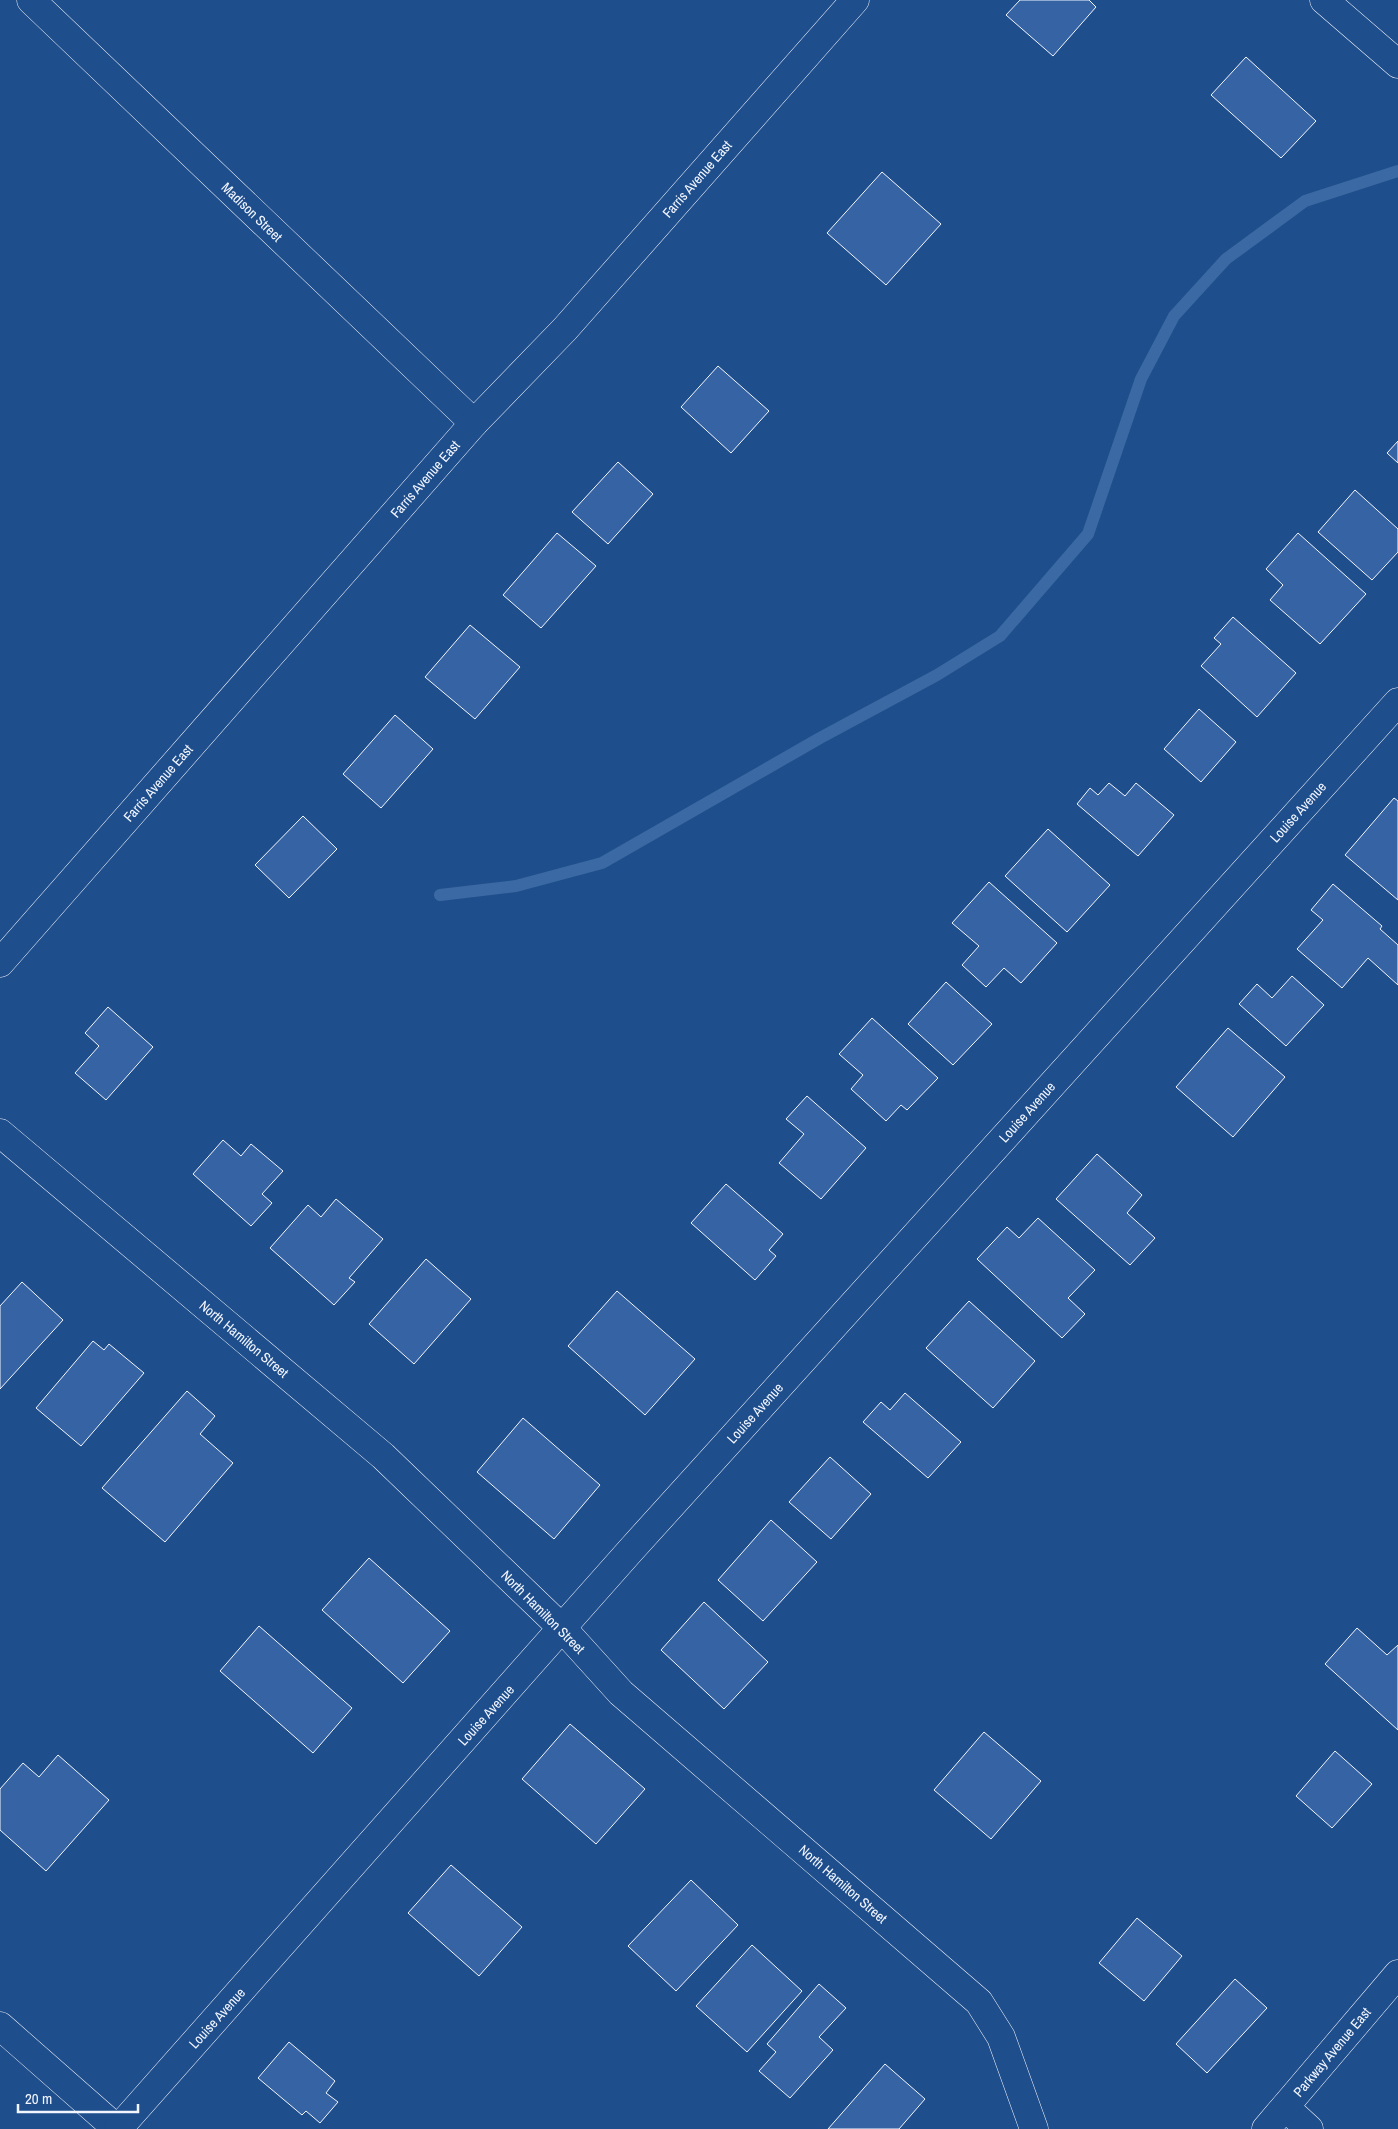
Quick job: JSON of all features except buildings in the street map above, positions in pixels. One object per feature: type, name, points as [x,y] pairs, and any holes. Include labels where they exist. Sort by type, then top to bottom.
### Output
[{"type":"street","name":"Madison Street","points":[[31,0],[474,423]]},
{"type":"street","name":"Farris Avenue East","points":[[0,962],[474,423],[565,329],[855,0]]},
{"type":"street","points":[[1324,0],[1398,64]]},
{"type":"street","name":"Louise Avenue","points":[[118,2129],[630,1551],[1398,702]]},
{"type":"street","name":"North Hamilton Street","points":[[0,1133],[383,1456],[562,1629],[621,1693],[979,2002],[1001,2037],[1034,2129]]},
{"type":"street","name":"Parkway Avenue East","points":[[1266,2129],[1398,1974]]},
{"type":"street","points":[[0,2026],[118,2129]]},
{"type":"street","points":[[1285,2107],[1309,2129]]},
{"type":"waterway","points":[[440,895],[516,886],[602,863],[820,738],[937,675],[1000,636],[1088,534],[1141,379],[1174,316],[1226,259],[1305,201],[1398,171]]}]
